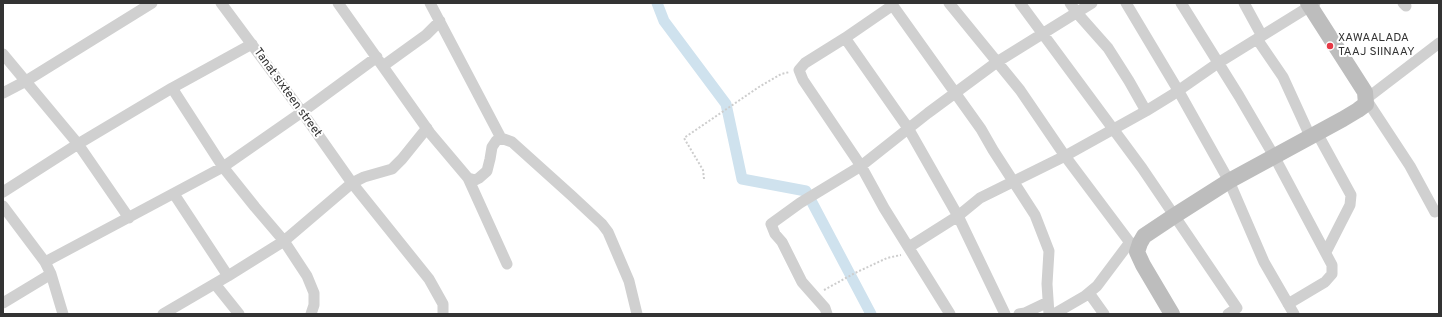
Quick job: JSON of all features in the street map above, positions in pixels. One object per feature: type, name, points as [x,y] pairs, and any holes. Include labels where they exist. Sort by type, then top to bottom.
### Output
[{"type":"street","points":[[3,93],[26,81],[152,3]]},
{"type":"street","name":"Tanat sixteen street","points":[[221,3],[302,112],[352,183],[429,279],[443,304],[443,314]]},
{"type":"street","points":[[338,3],[427,128],[468,178],[507,264]]},
{"type":"street","points":[[430,3],[501,138],[512,142],[602,224],[608,232],[629,281],[637,314]]},
{"type":"street","points":[[949,3],[1020,90],[1065,156],[1134,247],[1172,314]]},
{"type":"street","points":[[1020,3],[1142,168],[1237,308],[1228,314]]},
{"type":"street","points":[[1070,3],[1077,14],[1108,48],[1146,111]]},
{"type":"street","points":[[827,314],[825,308],[802,282],[782,242],[775,234],[771,224],[800,203],[861,166],[908,128],[997,62],[1077,14],[1092,3]]},
{"type":"street","points":[[1126,3],[1178,90],[1229,181],[1264,262],[1291,309],[1325,282],[1332,274],[1332,265],[1274,156],[1239,96],[1181,3]]},
{"type":"street","points":[[1244,3],[1260,37],[1313,134],[1351,195],[1350,205],[1326,252]]},
{"type":"street","points":[[910,249],[958,216],[980,198],[1065,156],[1146,111],[1311,4],[1356,75],[1365,92],[1366,104],[1358,110],[1229,181],[1144,236],[1140,243],[1134,247],[1089,293],[1054,314]]},
{"type":"street","points":[[950,314],[884,208],[861,166],[802,80],[799,70],[805,63],[895,5],[981,129],[1035,215],[1049,251],[1049,314]]},
{"type":"street","points":[[45,262],[223,167],[302,112],[380,62],[426,35],[440,21]]},
{"type":"street","points":[[845,38],[908,128],[958,216],[1005,314]]},
{"type":"street","points":[[3,192],[78,144],[172,88],[252,44]]},
{"type":"street","points":[[1366,99],[1438,48]]},
{"type":"street","points":[[3,54],[78,144],[129,218]]},
{"type":"street","points":[[172,88],[223,167],[284,241],[307,276],[314,293],[314,305],[311,314]]},
{"type":"street","points":[[1366,99],[1410,166],[1435,212]]},
{"type":"street","points":[[163,314],[284,241],[352,183],[364,177],[392,169],[427,128]]},
{"type":"street","points":[[468,178],[475,180],[487,172],[492,147],[496,141],[501,138]]},
{"type":"street","points":[[174,194],[228,276]]},
{"type":"street","points":[[3,206],[45,262],[51,274],[63,314]]},
{"type":"street","points":[[3,303],[51,274]]},
{"type":"street","points":[[215,284],[239,314]]},
{"type":"street","points":[[1089,293],[1104,314]]},
{"type":"street","points":[[1019,314],[1025,313],[1048,302]]},
{"type":"path","points":[[704,179],[703,170],[684,138],[781,74],[799,70]]},
{"type":"path","points":[[814,296],[855,273],[910,249]]},
{"type":"waterway","points":[[657,3],[664,21],[726,104],[742,179],[806,191],[871,314]]},
{"type":"place","name":"XAWAALADA TAAJ SIINAAY","points":[[1330,46]]}]
